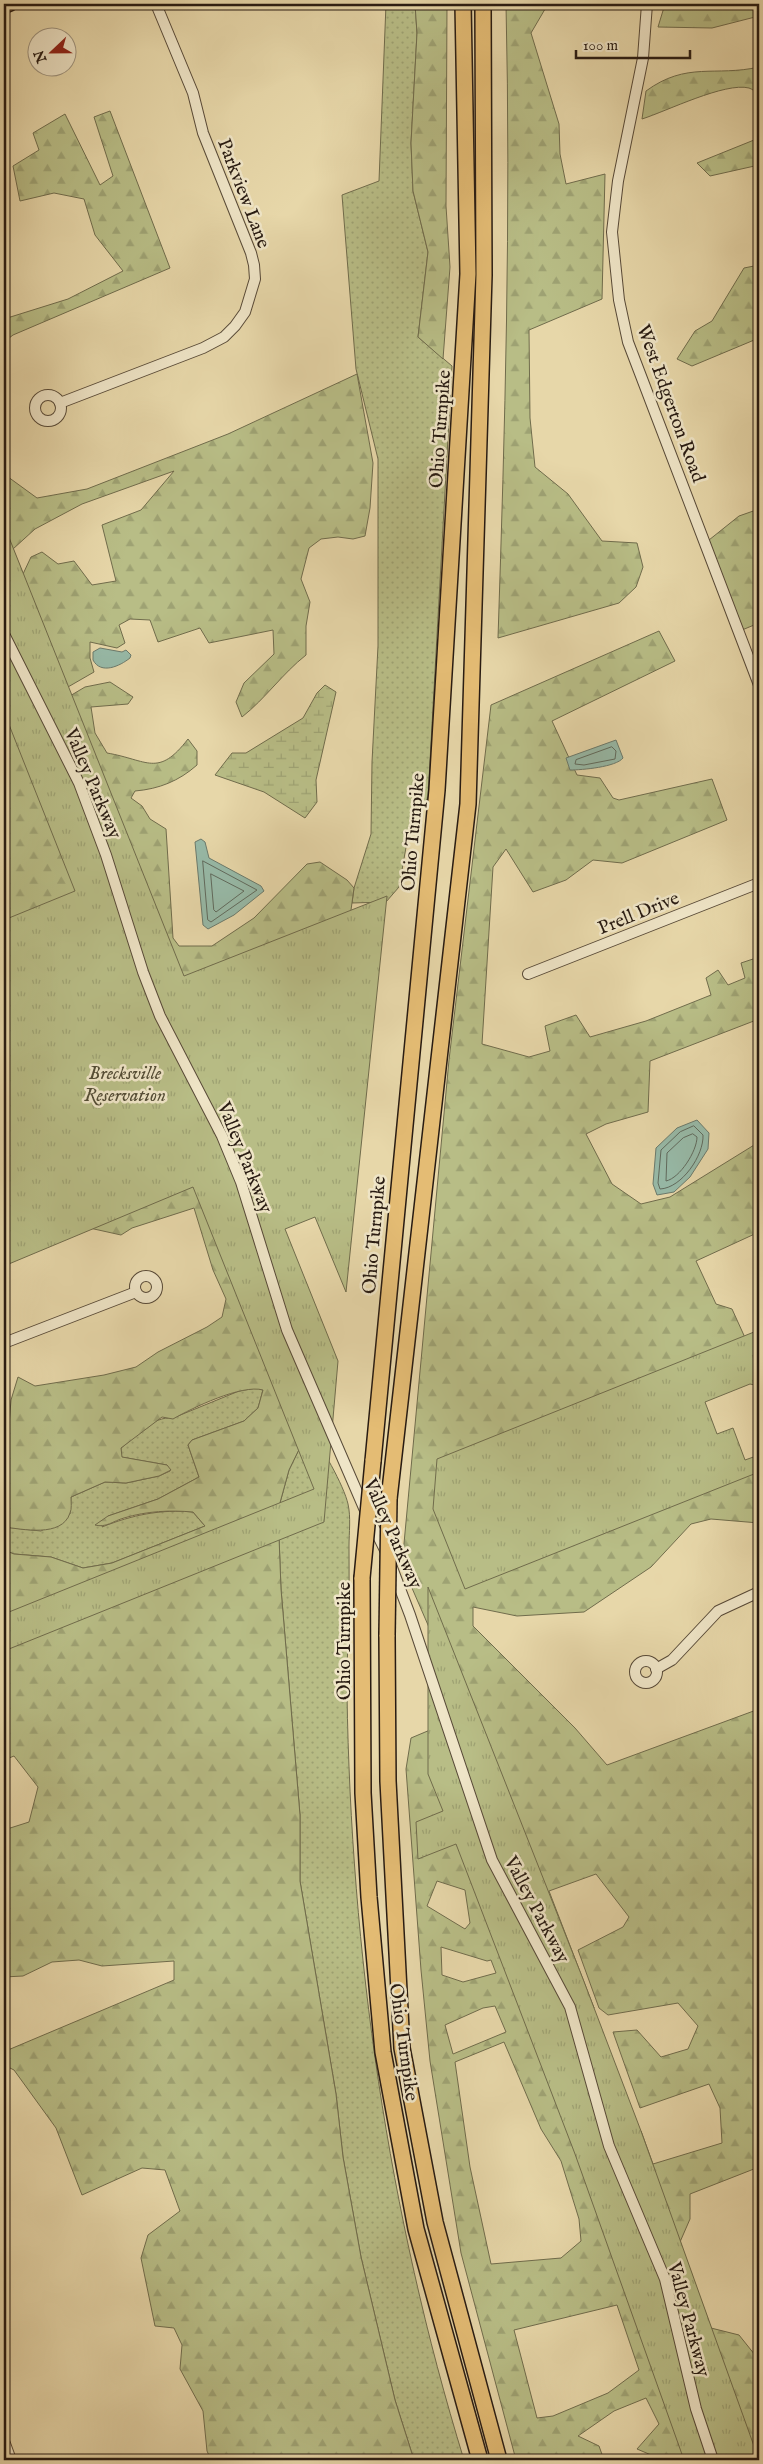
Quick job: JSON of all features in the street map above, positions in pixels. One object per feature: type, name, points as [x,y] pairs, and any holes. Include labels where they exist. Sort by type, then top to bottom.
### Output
[{"type":"highway","name":"Ohio Turnpike","points":[[463,4],[468,274],[440,740],[362,1578],[363,1793],[369,1897],[383,2052],[416,2229],[480,2460]]},
{"type":"highway","name":"Ohio Turnpike","points":[[483,4],[484,275],[468,804],[389,1499],[387,1635],[388,1781],[402,2048],[435,2222],[499,2460]]},
{"type":"main road","points":[[4,7],[11,4]]},
{"type":"street","name":"Parkview Lane","points":[[60,403],[194,352],[224,336],[236,326],[252,295],[255,280],[251,253],[203,133],[192,93],[156,4]]},
{"type":"street","name":"West Edgerton Road","points":[[647,4],[644,58],[618,181],[612,232],[619,300],[628,342],[759,685]]},
{"type":"street","name":"Valley Parkway","points":[[4,634],[80,783],[106,856],[143,972],[160,1016],[222,1136],[241,1182],[287,1330],[383,1546],[407,1607],[492,1860],[570,2007],[610,2146],[665,2279],[696,2409],[713,2460]]},
{"type":"street","name":"Prell Drive","points":[[528,974],[759,883]]},
{"type":"street","points":[[4,1342],[136,1292]]},
{"type":"street","points":[[656,1669],[672,1660],[718,1611],[759,1592]]},
{"type":"street","points":[[4,2441],[11,2460]]},
{"type":"green space","points":[[386,4],[415,4],[417,33],[411,143],[413,191],[428,252],[418,337],[452,366],[428,797],[408,836],[399,887],[386,902],[352,903],[354,888],[371,834],[372,762],[378,646],[378,459],[356,369],[342,195],[379,181]]},
{"type":"green space","points":[[415,4],[447,4],[446,206],[450,267],[443,359],[418,337],[428,252],[413,191],[411,143],[417,33]]},
{"type":"green space","points":[[506,4],[548,4],[531,33],[559,124],[560,154],[566,184],[605,174],[602,299],[529,330],[530,418],[535,467],[568,494],[602,541],[637,543],[643,567],[636,587],[619,603],[498,638],[508,242]]},
{"type":"green space","points":[[665,4],[759,4],[759,16],[712,28],[658,27]]},
{"type":"green space","points":[[759,67],[759,94],[749,88],[726,89],[696,98],[642,119],[646,91],[661,82],[688,73],[743,70]]},
{"type":"green space","points":[[110,111],[170,268],[13,335],[4,342],[4,319],[68,299],[123,271],[95,235],[84,199],[54,193],[20,201],[13,166],[39,150],[33,133],[65,114],[100,185],[113,176],[94,117]]},
{"type":"green space","points":[[759,138],[759,165],[710,176],[697,163]]},
{"type":"green space","points":[[759,265],[759,338],[692,366],[677,359],[695,331],[712,321],[744,268]]},
{"type":"green space","points":[[357,374],[373,463],[370,508],[365,536],[353,539],[338,537],[321,539],[309,548],[301,579],[310,602],[306,626],[306,655],[242,717],[236,702],[244,683],[274,654],[273,630],[209,643],[200,628],[158,642],[150,620],[130,619],[119,625],[125,643],[117,648],[90,642],[90,658],[94,672],[61,691],[4,618],[4,474],[37,498],[87,489],[228,434]],"holes":[[[174,471],[141,510],[102,525],[116,581],[92,585],[74,561],[58,564],[42,552],[31,557],[23,574],[13,549],[35,529],[82,504]]]},
{"type":"green space","points":[[759,509],[759,623],[742,630],[709,540],[739,516]]},
{"type":"green space","name":"Brecksville Reservation","points":[[4,525],[184,976],[387,896],[346,1292],[315,1217],[285,1229],[338,1361],[324,1522],[4,1651],[4,1614],[314,1489],[193,1187],[4,1266],[4,920],[75,891],[4,712]]},
{"type":"green space","points":[[659,631],[675,661],[552,721],[577,775],[600,778],[613,798],[619,800],[712,779],[727,820],[622,863],[593,860],[566,880],[533,892],[506,849],[493,867],[482,1044],[529,1057],[550,1051],[545,1026],[576,1015],[590,1037],[646,1021],[711,995],[706,978],[718,970],[728,985],[745,978],[741,963],[759,957],[759,1019],[650,1061],[648,1112],[606,1124],[586,1134],[612,1184],[641,1204],[670,1197],[759,1142],[759,1232],[696,1261],[716,1304],[732,1309],[757,1364],[692,1398],[732,1471],[759,1462],[759,1523],[711,1519],[691,1524],[651,1567],[584,1612],[517,1616],[473,1607],[473,1626],[575,1728],[607,1765],[759,1709],[759,2167],[690,2194],[690,2219],[680,2242],[711,2328],[739,2335],[759,2360],[759,2387],[757,2390],[759,2395],[759,2460],[721,2460],[641,2131],[653,2164],[722,2143],[720,2108],[709,2084],[640,2108],[613,2032],[637,2030],[661,2057],[688,2049],[698,2026],[678,2003],[608,2015],[599,2008],[578,1950],[623,1927],[629,1917],[596,1874],[549,1891],[594,2008],[402,1565],[449,1060],[491,705]]},
{"type":"green space","points":[[4,655],[308,1431],[289,1470],[278,1510],[281,1589],[300,1815],[300,1881],[336,2094],[343,2157],[361,2257],[395,2400],[414,2460],[211,2460],[207,2451],[203,2411],[180,2369],[182,2345],[174,2328],[155,2326],[141,2258],[148,2235],[180,2211],[165,2170],[142,2168],[82,2195],[56,2128],[14,2070],[4,2065],[4,2055],[8,2050],[174,1980],[174,1961],[102,1966],[79,1960],[52,1962],[23,1976],[4,1977],[4,1830],[29,1822],[38,1787],[14,1756],[4,1760],[4,1550],[14,1554],[51,1557],[83,1568],[112,1563],[205,1526],[193,1512],[176,1511],[141,1514],[106,1525],[95,1525],[108,1516],[158,1499],[199,1477],[188,1445],[192,1440],[244,1421],[258,1408],[263,1390],[243,1390],[204,1403],[173,1419],[162,1417],[121,1448],[122,1457],[167,1465],[171,1470],[159,1476],[126,1483],[105,1482],[71,1497],[71,1511],[66,1521],[59,1526],[41,1530],[4,1527],[4,1428],[9,1425],[11,1400],[18,1377],[35,1386],[104,1375],[136,1367],[158,1352],[207,1327],[222,1317],[226,1299],[213,1270],[194,1208],[132,1228],[121,1235],[4,1209]]},
{"type":"green space","points":[[110,682],[133,697],[128,704],[91,707],[95,733],[107,753],[143,762],[160,762],[168,759],[178,751],[188,739],[197,751],[197,765],[183,776],[152,788],[135,791],[131,798],[142,806],[150,819],[166,829],[173,938],[179,946],[212,946],[254,918],[307,864],[320,862],[347,880],[354,888],[339,998],[254,1132],[53,706],[85,687]]},
{"type":"green space","points":[[325,685],[336,692],[316,780],[317,802],[305,818],[264,792],[215,775],[232,753],[246,753],[303,718],[317,693]]},
{"type":"green space","points":[[759,1330],[759,1386],[750,1384],[705,1402],[717,1434],[733,1428],[745,1460],[759,1455],[759,1472],[465,1589],[433,1509],[437,1459]]},
{"type":"green space","points":[[256,1388],[263,1390],[258,1408],[244,1421],[192,1440],[188,1445],[199,1477],[158,1499],[108,1516],[102,1527],[136,1516],[170,1511],[193,1512],[205,1526],[112,1563],[83,1568],[51,1557],[14,1554],[4,1550],[4,1527],[41,1531],[70,1514],[71,1497],[105,1482],[126,1483],[159,1476],[170,1471],[167,1465],[121,1457],[121,1448],[152,1423],[165,1418],[173,1418],[239,1391]]},
{"type":"green space","points":[[308,1431],[319,1445],[331,1466],[346,1496],[349,1509],[347,1694],[350,1791],[356,1888],[366,1985],[378,2082],[414,2273],[437,2367],[464,2460],[414,2460],[395,2400],[361,2257],[343,2157],[336,2094],[300,1881],[300,1815],[281,1589],[278,1510],[289,1470]]},
{"type":"green space","points":[[428,1587],[641,2131],[759,2460],[684,2460],[575,2154],[456,1844],[418,1859],[416,1822],[443,1811],[428,1774]]},
{"type":"green space","points":[[430,1730],[704,2460],[663,2460],[637,2449],[659,2424],[646,2398],[614,2411],[578,2436],[599,2446],[604,2460],[516,2460],[461,2253],[430,2061],[421,1970],[406,1769],[411,1738]],"holes":[[[437,1881],[465,1890],[470,1923],[465,1929],[427,1906]],[[441,1947],[487,1961],[491,1960],[496,1973],[463,1982],[442,1975]],[[495,2006],[506,2032],[453,2054],[445,2025],[483,2008]],[[504,2042],[541,2129],[561,2161],[579,2219],[581,2241],[561,2258],[491,2264],[470,2167],[455,2062]],[[617,2305],[639,2370],[608,2393],[553,2416],[537,2418],[514,2330]]]},
{"type":"water","points":[[100,648],[122,652],[126,650],[131,655],[130,658],[121,664],[111,668],[101,667],[96,665],[93,660],[93,652]]},
{"type":"water","points":[[616,740],[623,758],[619,761],[598,767],[570,770],[566,758]]},
{"type":"water","points":[[201,839],[205,842],[209,858],[261,886],[264,891],[234,915],[208,929],[203,925],[195,842]]},
{"type":"water","points":[[697,1120],[709,1133],[708,1149],[690,1177],[674,1192],[657,1195],[653,1184],[656,1148],[677,1128]]}]
